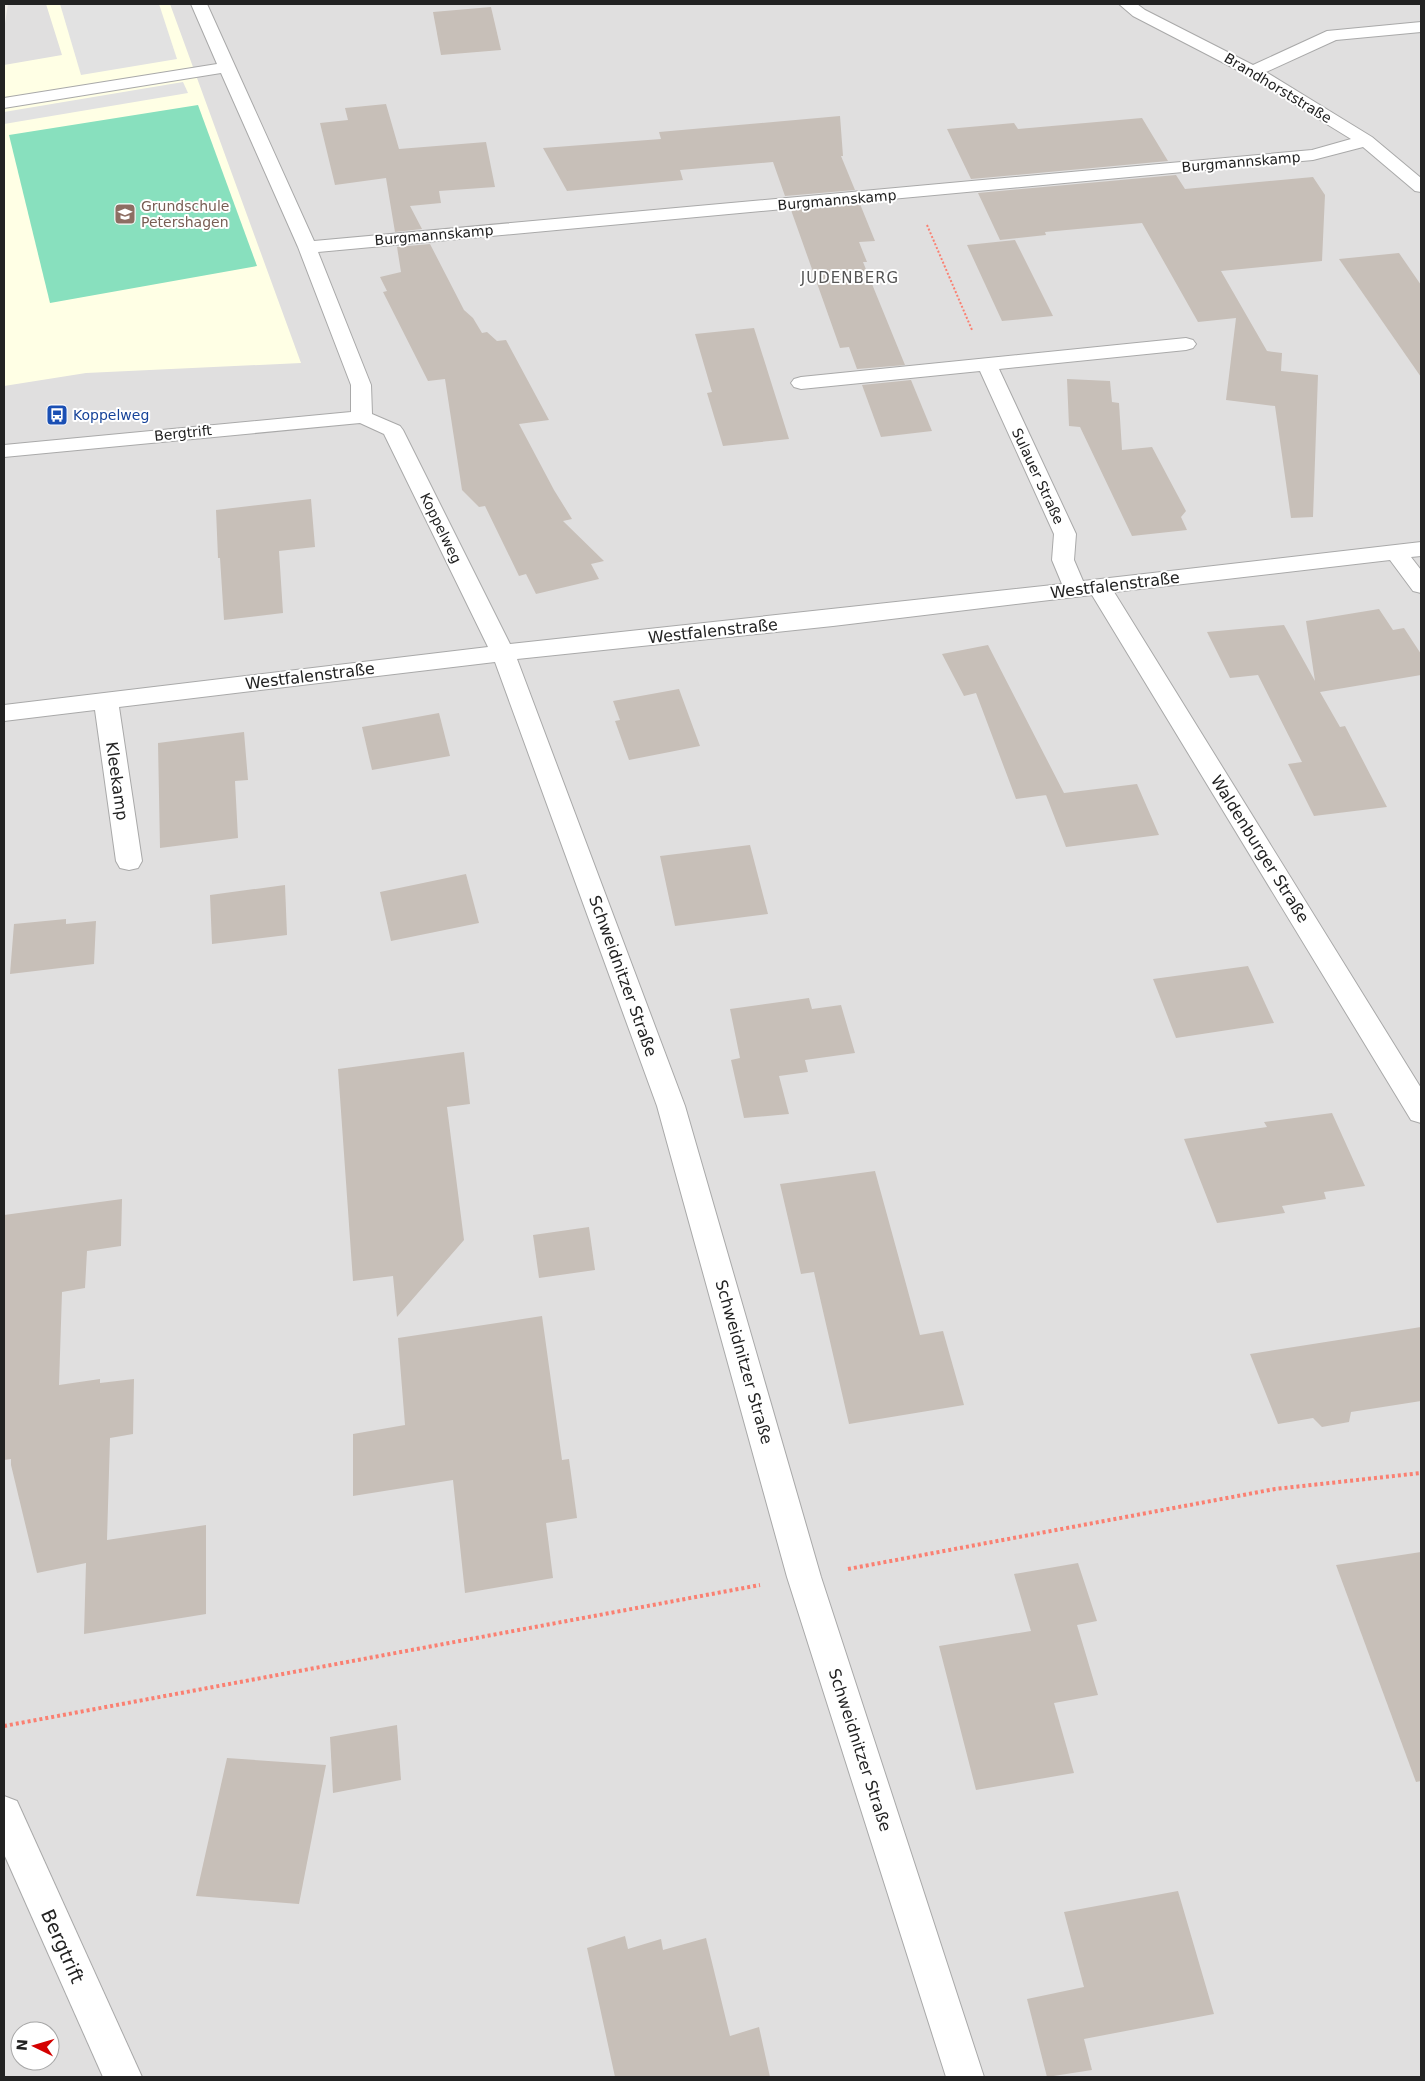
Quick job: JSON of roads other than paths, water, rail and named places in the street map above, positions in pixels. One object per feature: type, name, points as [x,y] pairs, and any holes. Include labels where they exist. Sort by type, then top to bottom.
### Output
[{"type":"street","points":[[199,4],[307,247],[361,385],[362,417]]},
{"type":"street","name":"Brandhorststraße","points":[[1127,4],[1139,13],[1253,71],[1366,141],[1421,187]]},
{"type":"street","points":[[1253,71],[1333,35],[1421,27]]},
{"type":"street","points":[[4,104],[227,67]]},
{"type":"street","name":"Burgmannskamp","points":[[307,247],[1313,155],[1366,141]]},
{"type":"street","points":[[801,383],[1186,344]]},
{"type":"street","name":"Sulauer Straße","points":[[987,365],[1065,534],[1063,560],[1087,588]]},
{"type":"street","name":"Bergtrift","points":[[4,451],[362,417]]},
{"type":"street","name":"Koppelweg","points":[[362,417],[393,430],[503,653]]},
{"type":"street","name":"Westfalenstraße","points":[[4,713],[503,653],[833,618],[1421,549]]},
{"type":"street","points":[[1396,552],[1421,586]]},
{"type":"street","name":"Waldenburger Straße","points":[[1087,588],[1421,1112]]},
{"type":"street","name":"Schweidnitzer Straße","points":[[503,653],[671,1106],[804,1577],[965,2077]]},
{"type":"street","name":"Kleekamp","points":[[106,701],[129,861]]},
{"type":"street","name":"Bergtrift","points":[[4,1814],[123,2077]]},
{"type":"place","name":"Grundschule Petershagen","points":[[125,214]]},
{"type":"place","name":"Koppelweg","points":[[57,415]]},
{"type":"district","name":"JUDENBERG","points":[[850,278]]}]
